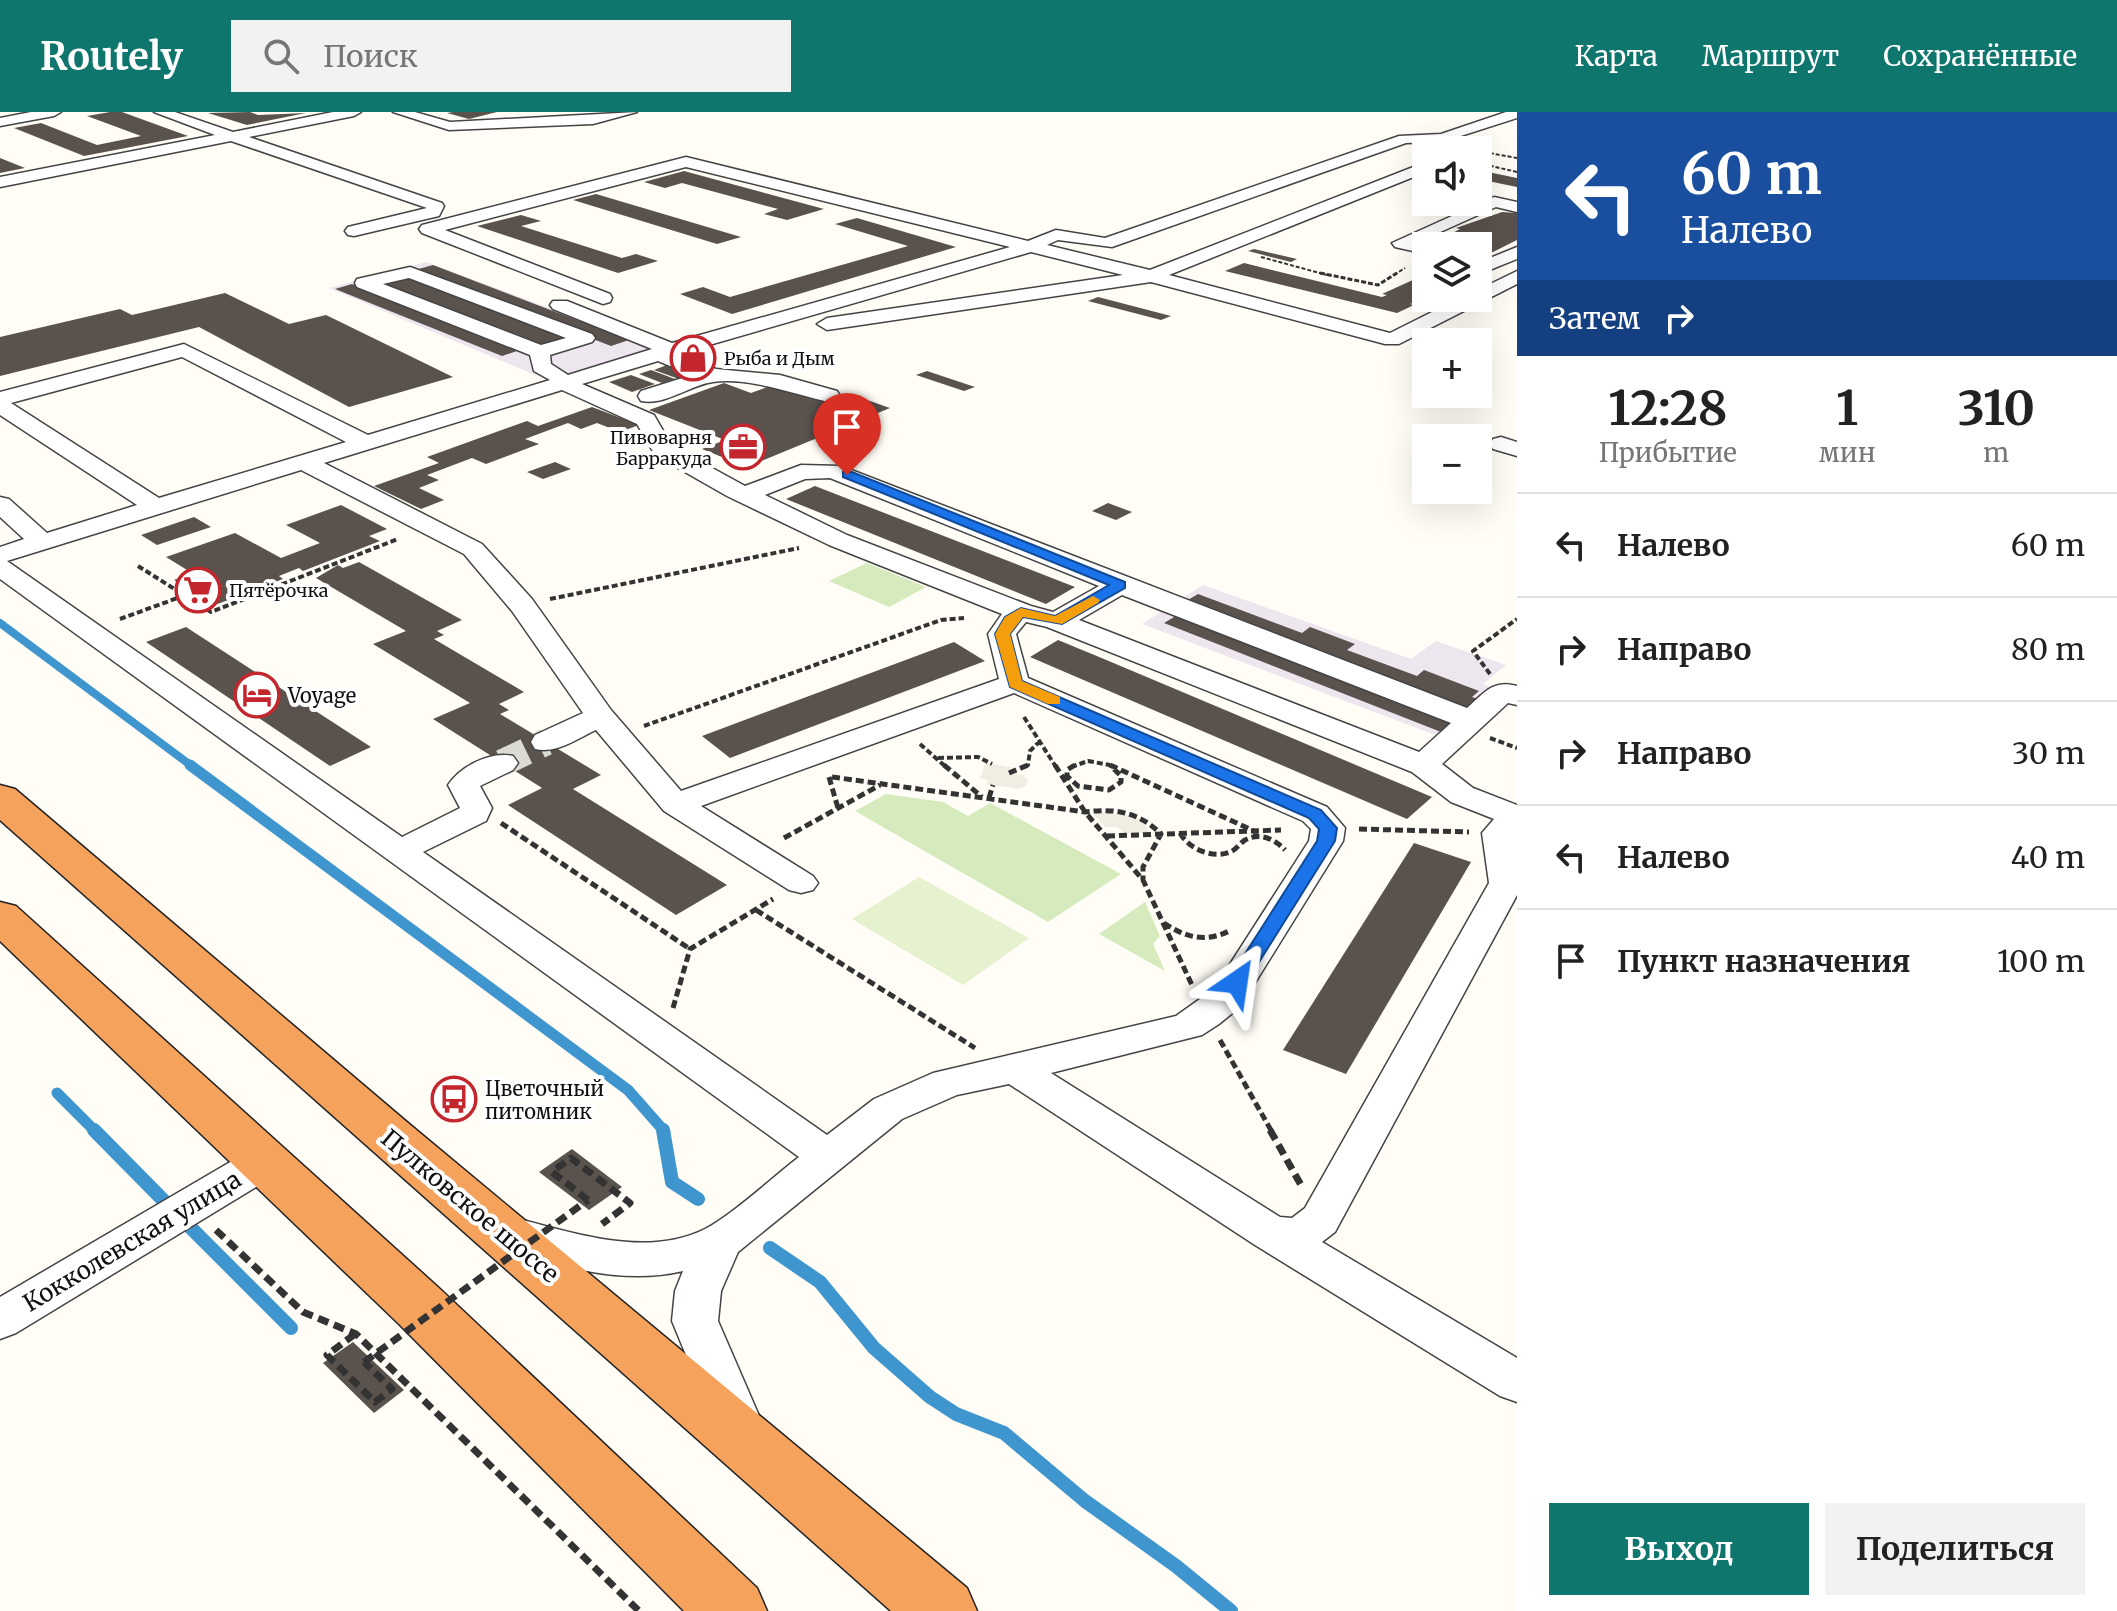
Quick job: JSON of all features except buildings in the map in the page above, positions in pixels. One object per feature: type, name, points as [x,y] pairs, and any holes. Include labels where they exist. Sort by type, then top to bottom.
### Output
[{"type":"highway","name":"Пулковское шоссе","points":[[0,798],[942,1611]]},
{"type":"highway","points":[[0,916],[419,1306],[732,1611]]},
{"type":"street","points":[[0,122],[54,112]]},
{"type":"street","points":[[161,112],[436,206],[433,212],[354,231]]},
{"type":"street","points":[[0,182],[354,112]]},
{"type":"street","points":[[400,112],[449,126],[593,120],[630,112]]},
{"type":"street","points":[[0,555],[665,352],[1028,247],[1056,235],[1106,243],[1404,139],[1442,138],[1517,113]]},
{"type":"street","points":[[570,309],[603,298],[428,229],[686,162],[1151,276],[1392,340],[1448,312]]},
{"type":"street","points":[[765,334],[1012,294],[1151,276],[1412,173]]},
{"type":"street","points":[[1426,232],[1494,202],[1517,207]]},
{"type":"street","points":[[1412,238],[1401,243],[1412,246]]},
{"type":"street","points":[[1227,246],[1251,250]]},
{"type":"street","points":[[1492,264],[1517,252]]},
{"type":"street","points":[[1172,268],[1411,330]]},
{"type":"street","points":[[410,272],[585,338],[540,352],[364,283],[410,272]]},
{"type":"street","points":[[1492,291],[1514,281]]},
{"type":"street","points":[[1492,297],[1517,300]]},
{"type":"street","points":[[541,298],[712,375],[780,381],[829,396]]},
{"type":"street","points":[[0,402],[184,350],[366,443]]},
{"type":"street","points":[[540,352],[541,367],[556,374],[563,383],[646,420],[663,450],[745,495],[838,540],[1021,612],[1057,621],[1423,765],[1510,837],[1506,883],[1320,1220],[1300,1236],[1270,1232]]},
{"type":"street","points":[[649,396],[712,375]]},
{"type":"street","points":[[0,402],[156,507]]},
{"type":"street","points":[[303,462],[473,549],[522,605],[609,726],[675,804],[801,883]]},
{"type":"street","points":[[745,495],[801,472],[815,469],[833,471],[1471,720]]},
{"type":"street","points":[[0,505],[42,542]]},
{"type":"street","points":[[0,567],[827,1156]]},
{"type":"street","points":[[1057,621],[1120,585]]},
{"type":"street","points":[[1015,683],[1002,634],[1010,621],[1021,612]]},
{"type":"street","points":[[499,1231],[617,1260],[659,1261],[690,1254],[722,1240],[888,1109],[947,1083],[1188,1026],[1227,998],[1326,841],[1328,828],[1315,814],[1015,683],[901,724],[818,767],[675,804]]},
{"type":"street","points":[[1423,765],[1471,720],[1510,694]]},
{"type":"street","points":[[546,742],[609,726]]},
{"type":"street","points":[[399,851],[474,814],[476,808],[464,785],[470,778],[502,763]]},
{"type":"street","points":[[1015,1069],[1270,1232],[1517,1382]]},
{"type":"street","name":"Кокколевская улица","points":[[7,1304],[192,1207],[264,1162]]},
{"type":"street","points":[[722,1240],[707,1265],[698,1291],[695,1321],[746,1442]]},
{"type":"path","points":[[1492,154],[1517,158]]},
{"type":"path","points":[[1492,166],[1517,172]]},
{"type":"path","points":[[1227,246],[1352,282],[1378,285],[1390,280],[1402,268]]},
{"type":"path","points":[[138,566],[211,612],[431,527]]},
{"type":"path","points":[[522,605],[838,540]]},
{"type":"path","points":[[288,572],[296,577]]},
{"type":"path","points":[[89,630],[194,592]]},
{"type":"path","points":[[609,726],[941,620],[1021,612]]},
{"type":"path","points":[[1510,694],[1473,651],[1517,619]]},
{"type":"path","points":[[1015,683],[1012,700],[1085,812],[1143,880],[1206,1015],[1320,1220]]},
{"type":"path","points":[[901,724],[933,757],[986,798]]},
{"type":"path","points":[[1009,773],[1028,765],[1030,751],[1040,741]]},
{"type":"path","points":[[933,757],[978,757],[992,764]]},
{"type":"path","points":[[1068,782],[1072,765],[1090,761],[1110,765],[1277,841],[1286,853]]},
{"type":"path","points":[[1068,782],[1098,791],[1117,787],[1121,776],[1110,765]]},
{"type":"path","points":[[818,767],[882,784],[1085,812],[1103,809],[1138,816],[1161,834]]},
{"type":"path","points":[[818,767],[838,808]]},
{"type":"path","points":[[755,854],[882,784]]},
{"type":"path","points":[[986,798],[993,785]]},
{"type":"path","points":[[476,808],[690,949]]},
{"type":"path","points":[[1106,836],[1256,834],[1328,828],[1510,837]]},
{"type":"path","points":[[1180,833],[1183,841],[1192,848],[1219,854],[1231,852],[1256,834]]},
{"type":"path","points":[[1143,880],[1143,867],[1161,834]]},
{"type":"path","points":[[664,1040],[690,949],[801,883]]},
{"type":"path","points":[[756,910],[979,1050],[1015,1069]]},
{"type":"path","points":[[1163,922],[1176,932],[1205,939],[1236,926]]},
{"type":"path","points":[[356,1334],[327,1355],[375,1402],[392,1389],[364,1362],[588,1200],[552,1172],[571,1158],[630,1203],[590,1232]]},
{"type":"path","points":[[192,1207],[303,1312],[356,1334],[639,1611]]},
{"type":"shaded area","points":[[426,262],[633,339],[649,350],[547,380],[329,288]]},
{"type":"shaded area","points":[[1203,585],[1411,659],[1436,641],[1506,665],[1483,684],[1498,690],[1443,738],[1142,624]]},
{"type":"shaded area","points":[[985,763],[1011,767],[1010,773],[1023,775],[1028,781],[1026,786],[1019,789],[987,784],[988,780],[980,778]]},
{"type":"shaded area","points":[[1103,812],[1137,817],[1151,833],[1125,833],[1117,827],[1105,827],[1093,814]]},
{"type":"green space","points":[[867,563],[926,587],[889,607],[829,581]]},
{"type":"green space","points":[[886,794],[943,802],[968,816],[990,803],[1121,874],[1048,922],[855,811]]},
{"type":"green space","points":[[919,877],[1029,938],[963,985],[852,919]]},
{"type":"green space","points":[[1145,902],[1160,936],[1153,944],[1165,971],[1099,934]]},
{"type":"waterway","points":[[0,623],[193,767]]},
{"type":"waterway","points":[[190,765],[628,1090],[665,1132]]},
{"type":"waterway","points":[[57,1093],[94,1130]]},
{"type":"waterway","points":[[94,1130],[166,1203]]},
{"type":"waterway","points":[[663,1130],[672,1182],[698,1199]]},
{"type":"waterway","points":[[188,1225],[291,1328]]},
{"type":"waterway","points":[[770,1248],[820,1282],[874,1348],[930,1397],[956,1414],[1004,1433],[1085,1501],[1176,1566],[1231,1611]]},
{"type":"tunnel","points":[[502,763],[546,742]]},
{"type":"slow traffic","points":[[1054,700],[1015,683],[1002,634],[1010,621],[1021,612],[1057,621],[1093,600]]},
{"type":"place","name":"Рыба и Дым","points":[[693,358]]},
{"type":"place","name":"Пивоварня Барракуда","points":[[743,447]]},
{"type":"place","name":"Пятёрочка","points":[[198,590]]},
{"type":"place","name":"Voyage","points":[[257,695]]},
{"type":"place","name":"Цветочный питомник","points":[[454,1099]]},
{"type":"route","points":[[847,475],[1120,585],[1057,621],[1021,612],[1010,621],[1002,634],[1015,683],[1315,814],[1328,828],[1326,841],[1237,982]]}]
